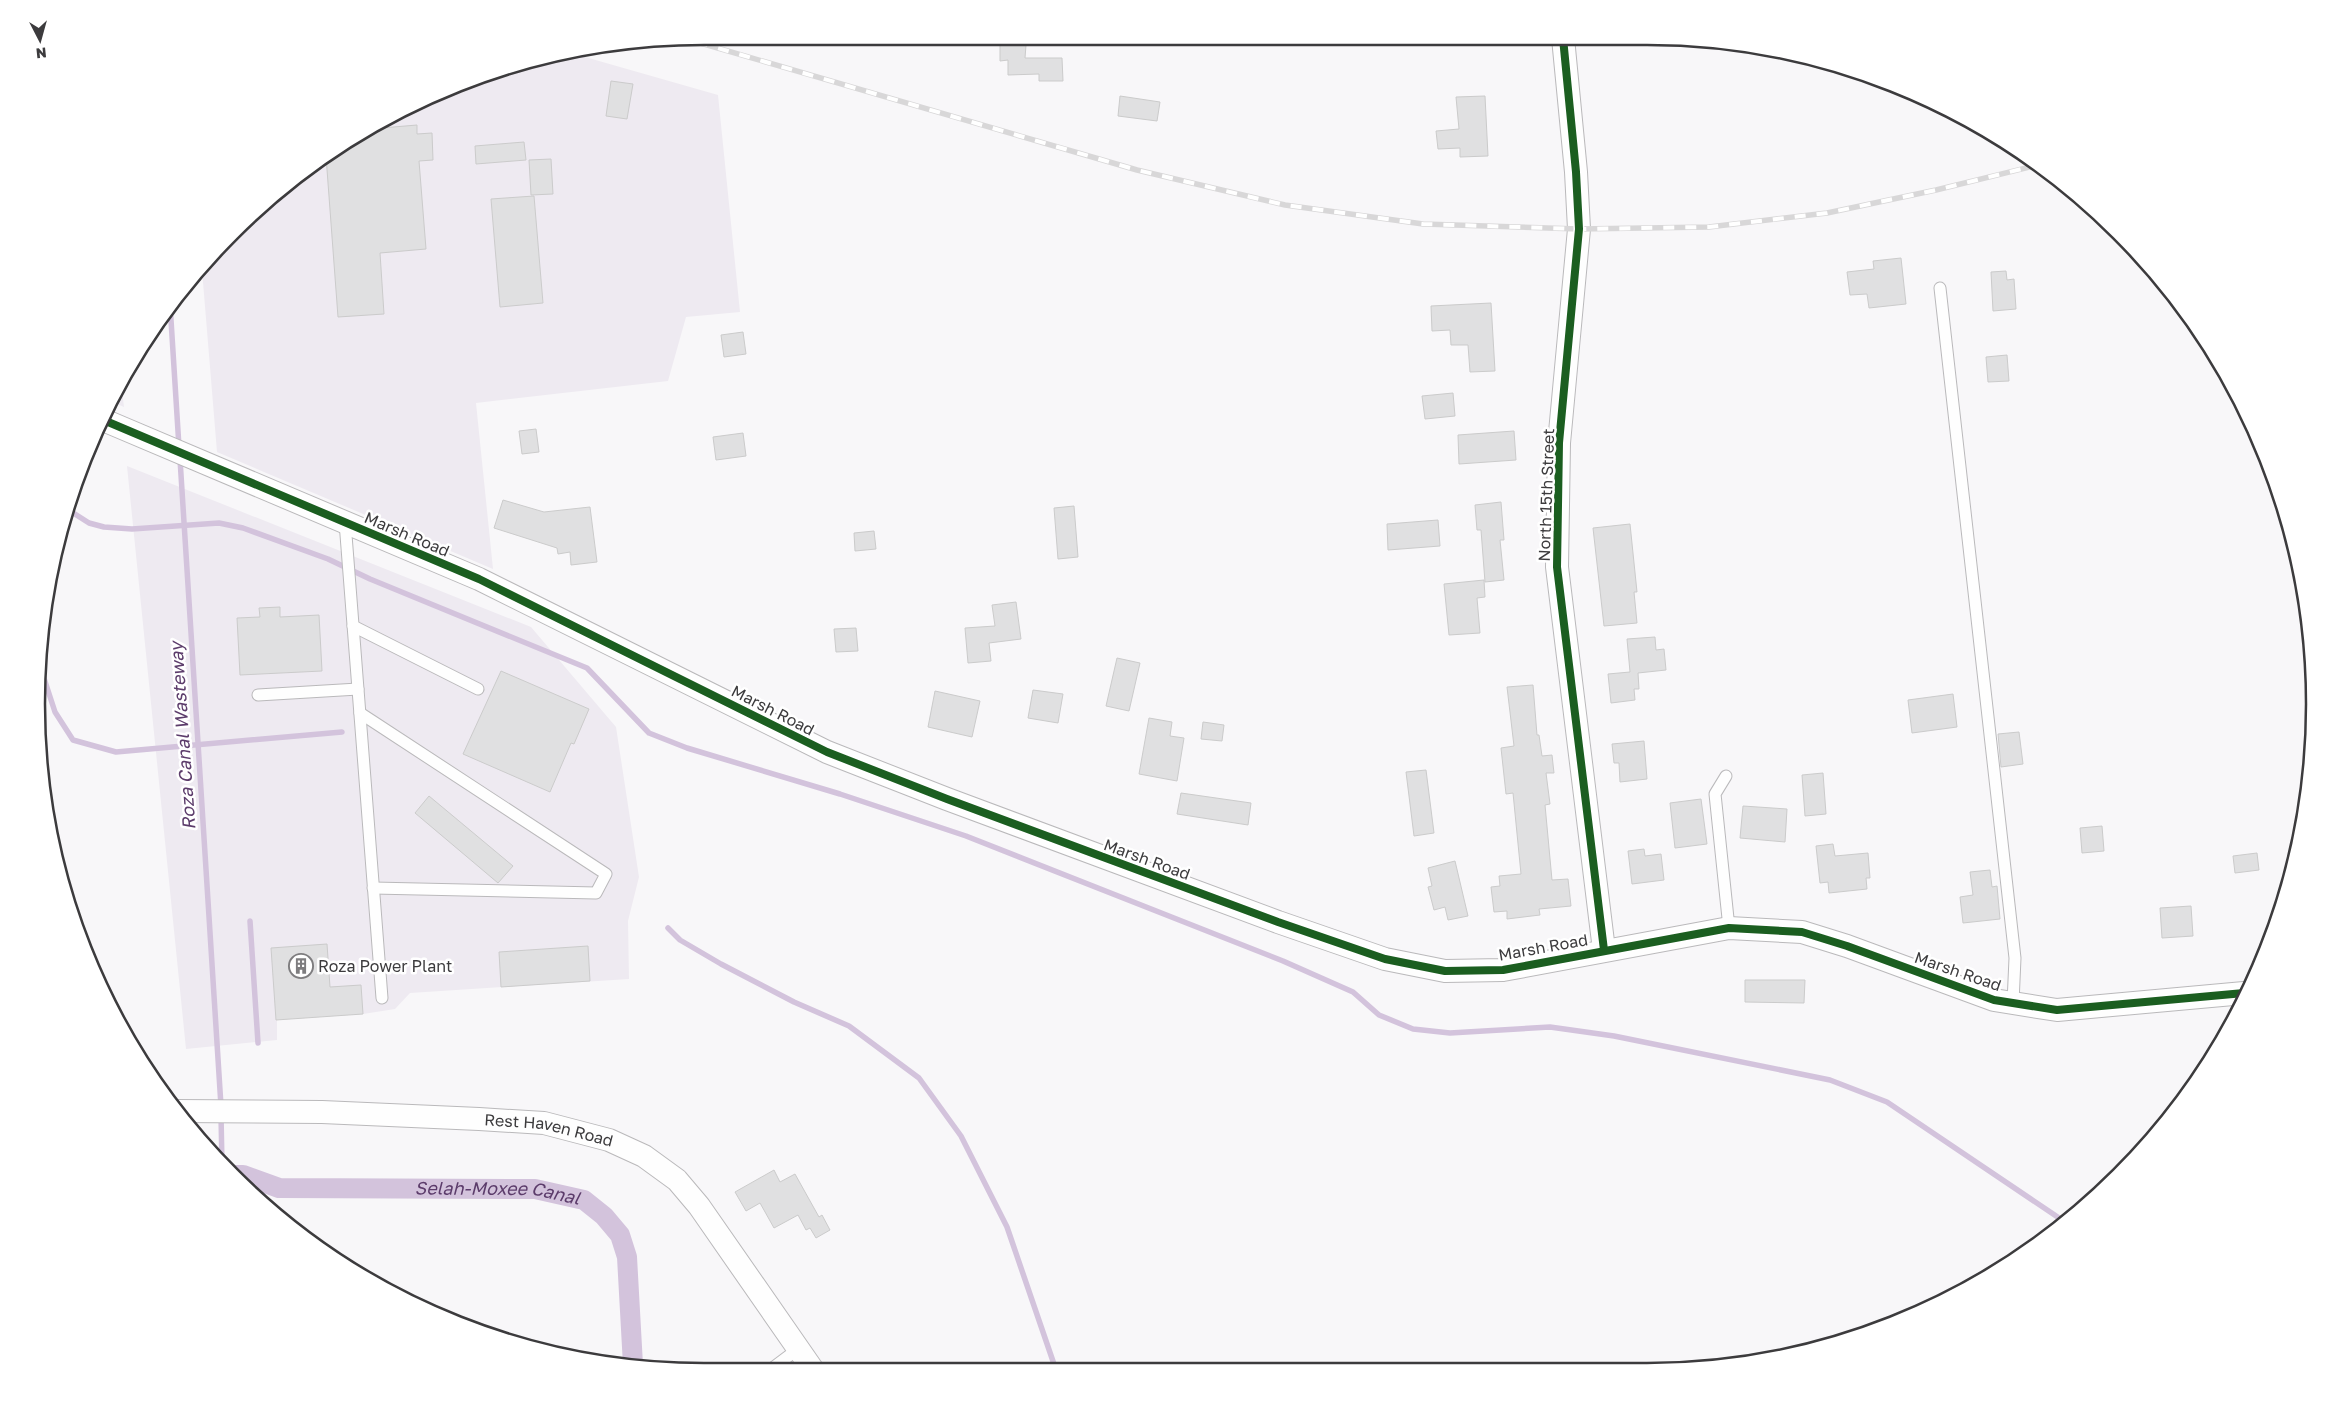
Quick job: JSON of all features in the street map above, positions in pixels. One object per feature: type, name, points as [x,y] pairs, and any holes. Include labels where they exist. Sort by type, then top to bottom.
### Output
[{"type":"street","name":"North 15th Street","points":[[1564,45],[1576,172],[1579,229],[1559,443],[1557,567],[1604,950]]},
{"type":"street","name":"Marsh Road","points":[[109,422],[479,579],[827,752],[1223,901],[1385,958],[1445,971],[1503,970],[1729,928],[1802,932],[1847,946],[1994,1000],[2057,1010],[2239,994]]},
{"type":"street","name":"Rest Haven Road","points":[[187,1112],[243,1111],[400,1115],[544,1123],[609,1140],[644,1156],[677,1180],[699,1206],[808,1363]]},
{"type":"lane","points":[[1940,288],[2015,958],[2013,1003]]},
{"type":"lane","points":[[345,522],[382,998]]},
{"type":"lane","points":[[353,626],[478,689]]},
{"type":"lane","points":[[258,695],[358,689]]},
{"type":"lane","points":[[360,713],[606,874],[596,893],[373,888]]},
{"type":"lane","points":[[1726,776],[1714,794],[1729,928]]},
{"type":"lane","points":[[779,1363],[798,1349]]},
{"type":"shaded area","points":[[584,57],[718,95],[740,312],[686,317],[668,381],[476,403],[493,569],[217,452],[203,277],[238,238],[269,209],[338,156],[374,133],[452,95],[533,67]]},
{"type":"shaded area","points":[[122,394],[124,407],[118,404]]},
{"type":"shaded area","name":"Roza Power Plant","points":[[127,466],[531,627],[616,727],[639,877],[628,921],[629,979],[410,993],[395,1009],[363,1014],[277,1020],[277,1040],[186,1049]]},
{"type":"building","points":[[1000,45],[1026,45],[1025,58],[1062,58],[1063,81],[1039,81],[1039,74],[1008,75],[1008,60],[1000,61]]},
{"type":"building","points":[[611,81],[633,84],[627,119],[606,116]]},
{"type":"building","points":[[1120,96],[1160,102],[1157,121],[1118,116]]},
{"type":"building","points":[[1485,96],[1488,156],[1460,157],[1460,148],[1438,149],[1436,131],[1459,129],[1456,97]]},
{"type":"building","points":[[417,125],[417,134],[432,133],[433,160],[419,161],[426,249],[380,253],[384,314],[338,317],[327,164],[384,128]]},
{"type":"building","points":[[524,142],[526,160],[476,164],[475,146]]},
{"type":"building","points":[[551,159],[553,194],[531,195],[529,160]]},
{"type":"building","points":[[534,196],[543,303],[500,307],[491,199]]},
{"type":"building","points":[[1901,258],[1906,304],[1869,308],[1867,294],[1850,295],[1847,272],[1874,269],[1873,261]]},
{"type":"building","points":[[2006,271],[2007,280],[2014,279],[2016,309],[1993,311],[1991,272]]},
{"type":"building","points":[[1491,303],[1495,371],[1470,372],[1468,345],[1451,345],[1450,330],[1432,331],[1431,306]]},
{"type":"building","points":[[743,332],[746,354],[724,357],[721,335]]},
{"type":"building","points":[[2007,355],[2009,381],[1988,382],[1986,357]]},
{"type":"building","points":[[1453,393],[1455,416],[1425,419],[1422,396]]},
{"type":"building","points":[[536,429],[539,452],[522,454],[519,431]]},
{"type":"building","points":[[1514,431],[1516,460],[1459,464],[1458,435]]},
{"type":"building","points":[[743,433],[746,456],[716,460],[713,437]]},
{"type":"building","points":[[503,500],[544,512],[590,507],[597,562],[571,565],[570,552],[558,554],[557,548],[494,528]]},
{"type":"building","points":[[1501,502],[1504,540],[1500,540],[1504,580],[1485,582],[1481,530],[1477,530],[1475,505]]},
{"type":"building","points":[[1074,506],[1078,557],[1058,559],[1054,508]]},
{"type":"building","points":[[1438,520],[1440,546],[1388,550],[1387,524]]},
{"type":"building","points":[[1630,524],[1637,592],[1634,592],[1637,623],[1604,626],[1593,528]]},
{"type":"building","points":[[874,531],[876,549],[855,551],[854,533]]},
{"type":"building","points":[[1484,580],[1485,597],[1477,598],[1480,633],[1449,635],[1444,584]]},
{"type":"building","points":[[1016,602],[1021,639],[989,643],[991,661],[968,663],[965,628],[995,626],[992,605]]},
{"type":"building","points":[[280,607],[280,617],[319,615],[322,671],[240,675],[237,618],[260,617],[259,608]]},
{"type":"building","points":[[856,628],[858,651],[836,652],[834,629]]},
{"type":"building","points":[[1655,637],[1656,650],[1664,649],[1666,670],[1638,673],[1639,689],[1634,689],[1635,700],[1611,703],[1608,674],[1630,672],[1627,639]]},
{"type":"building","points":[[1117,658],[1140,663],[1129,711],[1106,706]]},
{"type":"building","points":[[501,671],[589,709],[574,744],[571,743],[550,792],[463,754]]},
{"type":"building","points":[[1533,685],[1537,735],[1539,735],[1542,756],[1552,755],[1554,773],[1546,773],[1550,804],[1545,805],[1552,880],[1568,879],[1571,906],[1539,909],[1540,915],[1507,919],[1507,911],[1494,912],[1491,887],[1500,886],[1499,876],[1521,874],[1513,793],[1506,794],[1501,748],[1514,746],[1507,687]]},
{"type":"building","points":[[1033,690],[1063,694],[1058,723],[1028,718]]},
{"type":"building","points":[[935,691],[980,701],[972,737],[928,727]]},
{"type":"building","points":[[1953,694],[1957,727],[1912,733],[1908,700]]},
{"type":"building","points":[[1149,718],[1172,722],[1170,736],[1184,738],[1177,781],[1139,774]]},
{"type":"building","points":[[1203,722],[1224,725],[1222,741],[1201,739]]},
{"type":"building","points":[[2019,732],[2023,764],[2001,767],[1998,734]]},
{"type":"building","points":[[1644,741],[1647,779],[1620,782],[1619,763],[1614,763],[1612,744]]},
{"type":"building","points":[[1426,770],[1434,833],[1414,836],[1406,772]]},
{"type":"building","points":[[1823,773],[1826,814],[1805,816],[1802,775]]},
{"type":"building","points":[[1181,793],[1251,803],[1248,825],[1177,814]]},
{"type":"building","points":[[429,796],[513,866],[498,883],[415,813]]},
{"type":"building","points":[[1701,799],[1707,844],[1675,848],[1670,803]]},
{"type":"building","points":[[1743,806],[1787,809],[1785,842],[1740,838]]},
{"type":"building","points":[[2102,826],[2104,851],[2082,853],[2080,828]]},
{"type":"building","points":[[1833,844],[1835,856],[1868,853],[1870,878],[1866,878],[1867,889],[1829,893],[1828,882],[1820,883],[1816,846]]},
{"type":"building","points":[[1644,849],[1645,856],[1661,854],[1664,880],[1632,884],[1628,851]]},
{"type":"building","points":[[2257,853],[2259,870],[2235,873],[2233,856]]},
{"type":"building","points":[[1455,861],[1468,916],[1448,920],[1445,907],[1434,910],[1428,887],[1432,886],[1428,868]]},
{"type":"building","points":[[1990,870],[1992,887],[1997,886],[2000,919],[1963,923],[1960,897],[1973,895],[1970,872]]},
{"type":"building","points":[[2191,906],[2193,936],[2162,938],[2160,908]]},
{"type":"building","name":"Roza Power Plant","points":[[327,944],[330,987],[361,985],[363,1014],[276,1020],[271,948]]},
{"type":"building","points":[[588,946],[590,981],[501,987],[499,952]]},
{"type":"building","points":[[1745,980],[1805,980],[1804,1003],[1745,1002]]},
{"type":"building","points":[[774,1170],[780,1182],[795,1174],[819,1217],[822,1215],[830,1230],[816,1238],[810,1228],[806,1230],[798,1215],[774,1228],[760,1203],[746,1211],[735,1192]]},
{"type":"waterway","name":"Roza Canal Wasteway","points":[[171,317],[179,447]]},
{"type":"waterway","name":"Roza Canal Wasteway","points":[[180,459],[221,1106]]},
{"type":"waterway","points":[[73,513],[89,523],[104,527],[132,529],[219,523],[243,528],[328,559],[370,579],[587,668],[649,733],[687,748],[840,794],[966,836],[1283,961],[1353,992],[1379,1015],[1413,1029],[1450,1033],[1550,1027],[1614,1036],[1830,1080],[1887,1102],[2059,1218]]},
{"type":"waterway","points":[[45,683],[55,712],[73,740],[116,752],[342,732]]},
{"type":"waterway","points":[[250,921],[258,1043]]},
{"type":"waterway","points":[[668,928],[680,940],[721,964],[794,1002],[849,1026],[919,1078],[961,1136],[1007,1227],[1054,1363]]},
{"type":"waterway","name":"Roza Canal Wasteway","points":[[221,1115],[222,1153]]},
{"type":"waterway","name":"Selah-Moxee Canal","points":[[244,1175],[279,1188],[535,1189],[584,1200],[604,1216],[620,1235],[627,1257],[633,1359]]},
{"type":"railway","points":[[707,45],[1137,170],[1285,205],[1423,224],[1579,229],[1709,227],[1827,213],[1936,190],[2029,167]]},
{"type":"cycle path","points":[[1564,45],[1576,172],[1579,229],[1559,443],[1557,567],[1604,950]]},
{"type":"cycle path","points":[[109,422],[479,579],[827,752],[947,799],[1278,922],[1385,959],[1445,971],[1503,970],[1729,928],[1802,932],[1847,946],[1994,1000],[2057,1010],[2239,993]]},
{"type":"place","name":"Roza Power Plant","points":[[301,966]]}]
